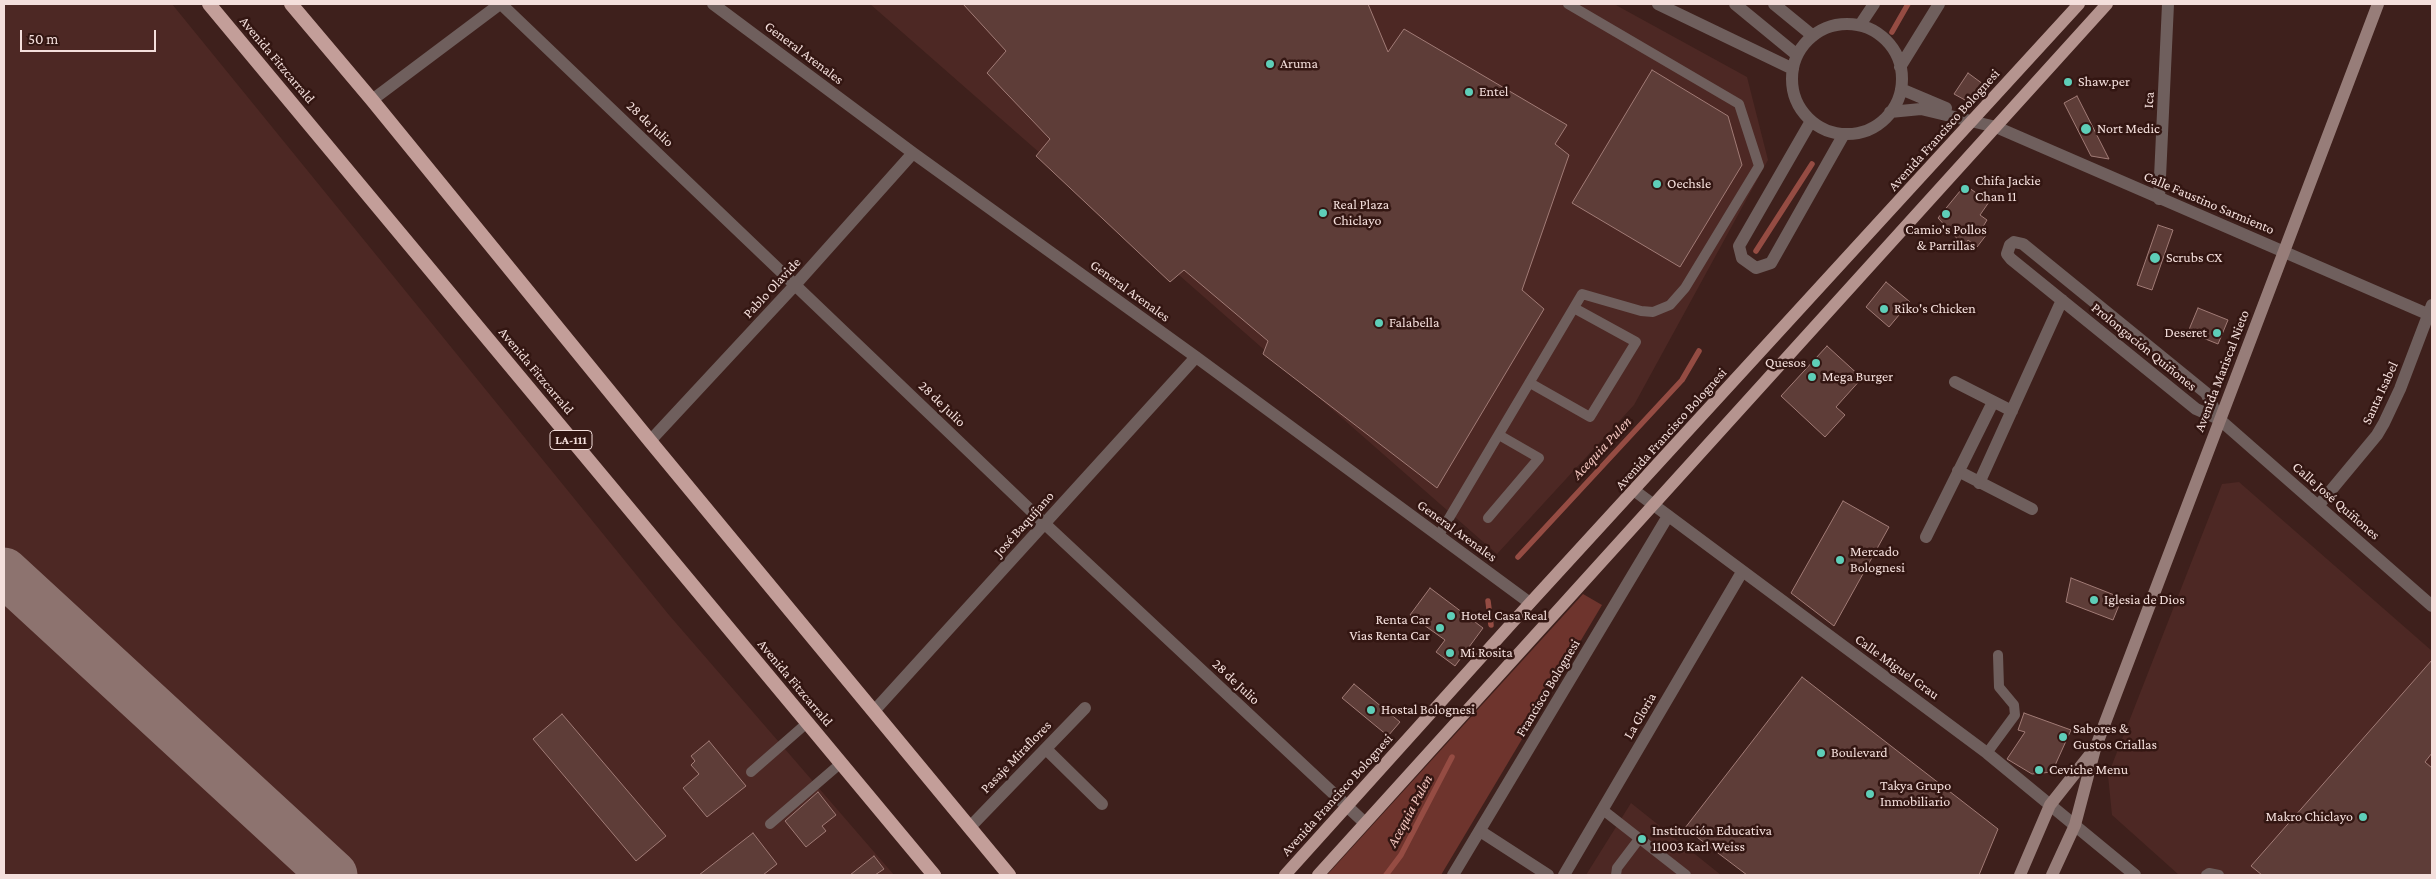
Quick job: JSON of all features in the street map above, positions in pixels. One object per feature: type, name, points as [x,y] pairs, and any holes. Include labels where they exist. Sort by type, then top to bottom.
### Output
[{"type":"highway","name":"Avenida Fitzcarrald","points":[[209,4],[934,875]]},
{"type":"highway","points":[[291,4],[1009,875]]},
{"type":"main road","name":"Avenida Francisco Bolognesi","points":[[1285,875],[1530,603],[2079,4]]},
{"type":"main road","points":[[1318,875],[2107,4]]},
{"type":"main road","name":"Avenida Mariscal Nieto","points":[[2052,875],[2075,825],[2095,749],[2378,4]]},
{"type":"main road","name":"Avenida Mariscal Nieto","points":[[2020,875],[2050,805],[2095,749]]},
{"type":"street","points":[[372,100],[501,4]]},
{"type":"street","name":"28 de Julio","points":[[501,4],[1045,524],[1365,823]]},
{"type":"street","name":"General Arenales","points":[[714,4],[913,153],[1196,357],[1530,603]]},
{"type":"street","points":[[1658,4],[1793,69]]},
{"type":"street","points":[[1735,4],[1797,55]]},
{"type":"street","points":[[1774,4],[1813,36]]},
{"type":"street","points":[[1860,25],[1874,4]]},
{"type":"street","points":[[1900,67],[1939,4]]},
{"type":"street","name":"Ica","points":[[2159,198],[2168,4]]},
{"type":"street","points":[[1844,24],[1860,25],[1874,31],[1886,40],[1895,53],[1900,67],[1901,88],[1890,112],[1877,124],[1861,132],[1844,134],[1826,130],[1811,121],[1801,110],[1795,98],[1792,84],[1793,69],[1797,55],[1813,36],[1827,27],[1844,24]]},
{"type":"street","name":"Calle Faustino Sarmiento","points":[[1901,88],[1973,120]]},
{"type":"street","name":"Calle Faustino Sarmiento","points":[[1890,112],[1921,108],[1996,127],[2284,253],[2431,312]]},
{"type":"street","points":[[1811,121],[1739,246],[1742,258],[1756,268],[1771,263],[1844,134]]},
{"type":"street","name":"Pablo Olavide","points":[[650,441],[796,284],[913,153]]},
{"type":"street","name":"Prolongación Quiñones","points":[[2014,242],[2023,244],[2206,393],[2219,419],[2196,409],[2011,258],[2007,254],[2010,245],[2014,242]]},
{"type":"street","points":[[1979,483],[2062,300]]},
{"type":"street","name":"Santa Isabel","points":[[2318,506],[2377,435],[2384,423],[2431,312]]},
{"type":"street","name":"José Baquíjano","points":[[874,711],[1196,357]]},
{"type":"street","points":[[1955,382],[2012,411]]},
{"type":"street","points":[[1926,537],[1993,402]]},
{"type":"street","name":"Calle José Quiñones","points":[[2219,419],[2432,606]]},
{"type":"street","points":[[1958,472],[2032,509]]},
{"type":"street","name":"Calle Miguel Grau","points":[[1635,490],[1742,572],[1987,753],[2135,875]]},
{"type":"street","name":"Francisco Bolognesi","points":[[1453,875],[1668,516]]},
{"type":"street","name":"La Gloria","points":[[1564,875],[1742,572]]},
{"type":"street","name":"Pasaje Miraflores","points":[[969,828],[1085,708]]},
{"type":"street","points":[[1046,748],[1102,804]]},
{"type":"street","points":[[1480,831],[1548,875]]},
{"type":"lane","points":[[1439,536],[1582,294],[1641,311],[1653,312],[1670,305],[1685,288],[1759,166],[1739,104],[1568,4]]},
{"type":"lane","points":[[1530,383],[1590,417],[1636,342],[1574,308]]},
{"type":"lane","points":[[1488,518],[1539,458],[1499,435]]},
{"type":"lane","points":[[1987,753],[2015,715],[2014,705],[1999,687],[1998,655]]},
{"type":"lane","points":[[751,772],[807,723]]},
{"type":"lane","points":[[770,824],[841,763]]},
{"type":"lane","points":[[1603,810],[1686,875]]},
{"type":"lane","points":[[1616,875],[1617,868],[1640,839]]},
{"type":"lane","points":[[2206,875],[2209,873],[2219,875]]},
{"type":"shaded area","points":[[4,4],[172,4],[669,615],[894,875],[4,875]]},
{"type":"shaded area","name":"Real Plaza Chiclayo","points":[[870,4],[1614,4],[1747,77],[1768,160],[1634,405],[1497,554]]},
{"type":"shaded area","points":[[2239,482],[2432,651],[2432,875],[2179,875],[2112,815],[2108,775],[2222,484]]},
{"type":"shaded area","points":[[1583,594],[1602,605],[1441,875],[1327,875]]},
{"type":"shaded area","name":"Institución Educativa 11003 Karl Weiss","points":[[1631,803],[1721,875],[1586,875]]},
{"type":"building","name":"Real Plaza Chiclayo","points":[[963,4],[1368,4],[1388,52],[1404,29],[1567,125],[1555,144],[1569,155],[1522,290],[1544,309],[1437,488],[1263,354],[1268,341],[1184,270],[1170,282],[1036,156],[1050,139],[987,73],[1006,51]]},
{"type":"building","name":"Oechsle","points":[[1652,70],[1728,116],[1742,165],[1680,267],[1572,203]]},
{"type":"building","points":[[1968,73],[1983,84],[1974,97],[1965,100],[1954,94]]},
{"type":"building","name":"Nort Medic","points":[[2077,96],[2109,159],[2091,156],[2064,103]]},
{"type":"building","points":[[1965,185],[1989,202],[1980,215],[1987,220],[1981,230],[1987,234],[1977,247],[1968,240],[1964,246],[1938,218]]},
{"type":"building","name":"Scrubs CX","points":[[2158,225],[2173,230],[2152,290],[2137,285]]},
{"type":"building","name":"Riko's Chicken","points":[[1886,282],[1910,302],[1889,327],[1866,307]]},
{"type":"building","points":[[2198,308],[2228,320],[2218,344],[2188,332]]},
{"type":"building","points":[[1827,346],[1862,378],[1836,407],[1845,415],[1825,437],[1781,396]]},
{"type":"building","name":"Mercado Bolognesi","points":[[1843,501],[1889,527],[1834,626],[1791,593]]},
{"type":"building","name":"Iglesia de Dios","points":[[2071,578],[2122,598],[2113,620],[2066,602]]},
{"type":"building","points":[[1430,588],[1483,628],[1455,666],[1436,652],[1445,640],[1410,615]]},
{"type":"building","name":"Makro Chiclayo","points":[[2432,660],[2432,753],[2425,762],[2432,768],[2432,875],[2262,875],[2251,866]]},
{"type":"building","name":"Boulevard","points":[[1802,677],[1998,829],[1979,875],[1747,875],[1685,828]]},
{"type":"building","name":"Hostal Bolognesi","points":[[1354,684],[1400,722],[1388,736],[1342,698]]},
{"type":"building","points":[[2024,713],[2071,730],[2052,772],[2032,774],[2007,759],[2025,732],[2018,730]]},
{"type":"building","points":[[562,714],[666,836],[636,861],[533,739]]},
{"type":"building","points":[[709,741],[746,786],[707,817],[683,788],[699,774],[691,765],[695,761],[691,756]]},
{"type":"building","points":[[818,792],[836,815],[822,826],[826,831],[806,847],[785,821]]},
{"type":"building","points":[[753,833],[777,864],[763,875],[699,875]]},
{"type":"building","points":[[874,856],[884,869],[875,875],[850,875]]},
{"type":"waterway","name":"Acequia Pulen","points":[[1892,32],[1908,4]]},
{"type":"waterway","name":"Acequia Pulen","points":[[1756,251],[1812,164]]},
{"type":"waterway","name":"Acequia Pulen","points":[[1518,557],[1682,380],[1699,351]]},
{"type":"waterway","name":"Acequia Pulen","points":[[1488,601],[1491,625]]},
{"type":"waterway","name":"Acequia Pulen","points":[[1386,875],[1401,855],[1452,757]]},
{"type":"taxiway","points":[[4,572],[333,875]]},
{"type":"place","name":"Aruma","points":[[1270,64]]},
{"type":"place","name":"Shaw.per","points":[[2068,82]]},
{"type":"place","name":"Entel","points":[[1469,92]]},
{"type":"place","name":"Nort Medic","points":[[2086,129]]},
{"type":"place","name":"Oechsle","points":[[1657,184]]},
{"type":"place","name":"Chifa Jackie Chan 11","points":[[1965,189]]},
{"type":"place","name":"Real Plaza Chiclayo","points":[[1323,213]]},
{"type":"place","name":"Camio's Pollos & Parrillas","points":[[1946,214]]},
{"type":"place","name":"Scrubs CX","points":[[2155,258]]},
{"type":"place","name":"Riko's Chicken","points":[[1884,309]]},
{"type":"place","name":"Falabella","points":[[1379,323]]},
{"type":"place","name":"Deseret","points":[[2217,333]]},
{"type":"place","name":"Quesos","points":[[1816,363]]},
{"type":"place","name":"Mega Burger","points":[[1812,377]]},
{"type":"place","name":"Mercado Bolognesi","points":[[1840,560]]},
{"type":"place","name":"Iglesia de Dios","points":[[2094,600]]},
{"type":"place","name":"Hotel Casa Real","points":[[1451,616]]},
{"type":"place","name":"Renta Car Vias Renta Car","points":[[1440,628]]},
{"type":"place","name":"Mi Rosita","points":[[1450,653]]},
{"type":"place","name":"Hostal Bolognesi","points":[[1371,710]]},
{"type":"place","name":"Sabores & Gustos Criallas","points":[[2063,737]]},
{"type":"place","name":"Boulevard","points":[[1821,753]]},
{"type":"place","name":"Ceviche Menu","points":[[2039,770]]},
{"type":"place","name":"Takya Grupo Inmobiliario","points":[[1870,794]]},
{"type":"place","name":"Makro Chiclayo","points":[[2363,817]]},
{"type":"place","name":"Institución Educativa 11003 Karl Weiss","points":[[1642,839]]}]
